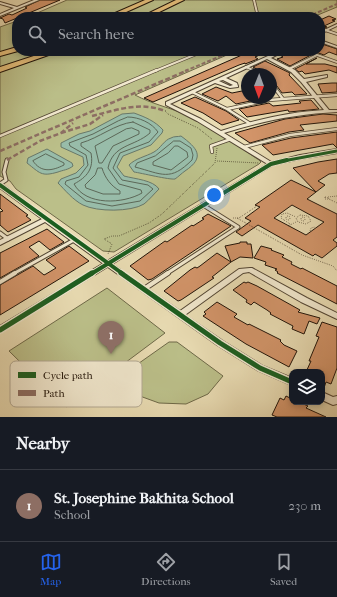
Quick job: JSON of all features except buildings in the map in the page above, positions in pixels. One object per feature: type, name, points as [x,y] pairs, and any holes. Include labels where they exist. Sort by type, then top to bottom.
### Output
[{"type":"highway","points":[[120,12],[150,0]]},
{"type":"highway","points":[[155,12],[181,0]]},
{"type":"highway","points":[[0,51],[12,48]]},
{"type":"highway","points":[[0,54],[12,49]]},
{"type":"highway","points":[[0,67],[34,56]]},
{"type":"highway","points":[[0,70],[41,56]]},
{"type":"street","points":[[0,16],[37,0]]},
{"type":"street","points":[[0,3],[17,8]]},
{"type":"street","points":[[0,6],[12,10]]},
{"type":"street","points":[[325,30],[337,25]]},
{"type":"street","points":[[325,43],[337,47]]},
{"type":"street","points":[[271,164],[220,132],[168,105],[168,103],[272,56]]},
{"type":"street","points":[[268,58],[289,69],[303,80],[327,111]]},
{"type":"street","points":[[303,80],[325,76]]},
{"type":"street","points":[[216,82],[236,86],[223,78]]},
{"type":"street","points":[[220,132],[271,118],[337,110]]},
{"type":"street","points":[[0,330],[271,164],[300,156],[337,151]]},
{"type":"street","points":[[0,184],[74,240],[220,343],[260,368],[289,381]]},
{"type":"street","points":[[0,243],[46,219]]},
{"type":"street","points":[[180,314],[241,271],[250,270],[304,300],[337,316]]},
{"type":"street","points":[[325,397],[334,401],[337,400]]},
{"type":"lane","points":[[254,0],[257,12]]},
{"type":"lane","points":[[325,30],[337,34]]},
{"type":"lane","points":[[0,136],[192,56]]},
{"type":"lane","points":[[289,69],[315,56]]},
{"type":"lane","points":[[320,56],[337,62]]},
{"type":"lane","points":[[277,90],[283,98]]},
{"type":"lane","points":[[192,92],[227,109],[249,123]]},
{"type":"lane","points":[[227,109],[283,98],[337,95]]},
{"type":"lane","points":[[244,147],[274,138],[337,129]]},
{"type":"lane","points":[[212,152],[211,146],[231,139]]},
{"type":"lane","points":[[0,184],[6,180],[4,172],[7,160]]},
{"type":"lane","points":[[144,289],[238,227],[203,205]]},
{"type":"lane","points":[[0,233],[8,239]]},
{"type":"lane","points":[[0,282],[74,240]]},
{"type":"path","points":[[108,254],[112,244],[104,240],[112,236],[119,236],[155,219],[207,172],[216,160],[216,144],[207,134],[165,112],[168,108]]},
{"type":"path","points":[[216,160],[261,164]]},
{"type":"path","points":[[337,196],[328,198],[337,203]]},
{"type":"path","points":[[236,218],[257,206]]},
{"type":"path","points":[[285,213],[287,217],[286,219],[290,220],[293,224]]},
{"type":"path","points":[[285,213],[292,214],[296,217],[298,222]]},
{"type":"path","points":[[285,213],[282,214],[281,218],[289,225],[308,216]]},
{"type":"path","points":[[228,215],[302,255],[333,266],[337,271]]},
{"type":"path","points":[[296,217],[300,215],[308,216]]},
{"type":"path","points":[[306,224],[311,221],[308,216]]},
{"type":"path","points":[[298,222],[306,224],[311,228]]},
{"type":"path","points":[[311,228],[315,227]]},
{"type":"path","points":[[310,232],[311,228]]},
{"type":"green space","points":[[67,0],[337,0],[337,7],[325,12],[39,12]]},
{"type":"green space","points":[[12,23],[12,56],[225,56],[135,95],[194,119],[261,162],[114,252],[103,251],[16,189],[10,181],[0,176],[0,27]]},
{"type":"green space","points":[[107,288],[165,333],[128,361],[19,361],[9,351]]},
{"type":"green space","points":[[169,342],[177,342],[223,376],[208,394],[186,404],[159,403],[142,397],[142,361]]},
{"type":"water","points":[[134,113],[153,122],[163,130],[151,145],[123,156],[117,167],[124,176],[143,180],[153,184],[159,189],[144,204],[131,209],[105,210],[89,207],[79,203],[58,183],[61,179],[76,173],[84,165],[83,157],[61,147],[61,143],[79,134],[90,131],[122,114]]},
{"type":"water","points":[[181,136],[195,149],[197,157],[192,166],[175,179],[134,172],[129,165],[154,152],[169,139]]},
{"type":"water","points":[[47,149],[72,163],[73,166],[58,172],[44,174],[38,172],[27,163],[28,158]]},
{"type":"marked path","points":[[319,12],[337,4]]},
{"type":"marked path","points":[[0,151],[221,56]]},
{"type":"marked path","points":[[92,116],[138,106],[156,107],[165,111]]},
{"type":"marked path","points":[[61,133],[90,124],[103,115]]},
{"type":"marked path","points":[[7,160],[40,141],[61,133],[73,123]]},
{"type":"cycle path","points":[[0,330],[271,164],[300,157],[337,151]]},
{"type":"cycle path","points":[[0,185],[74,240],[220,343],[260,368],[289,381]]},
{"type":"place","name":"St. Josephine Bakhita School","points":[[111,354]]}]
